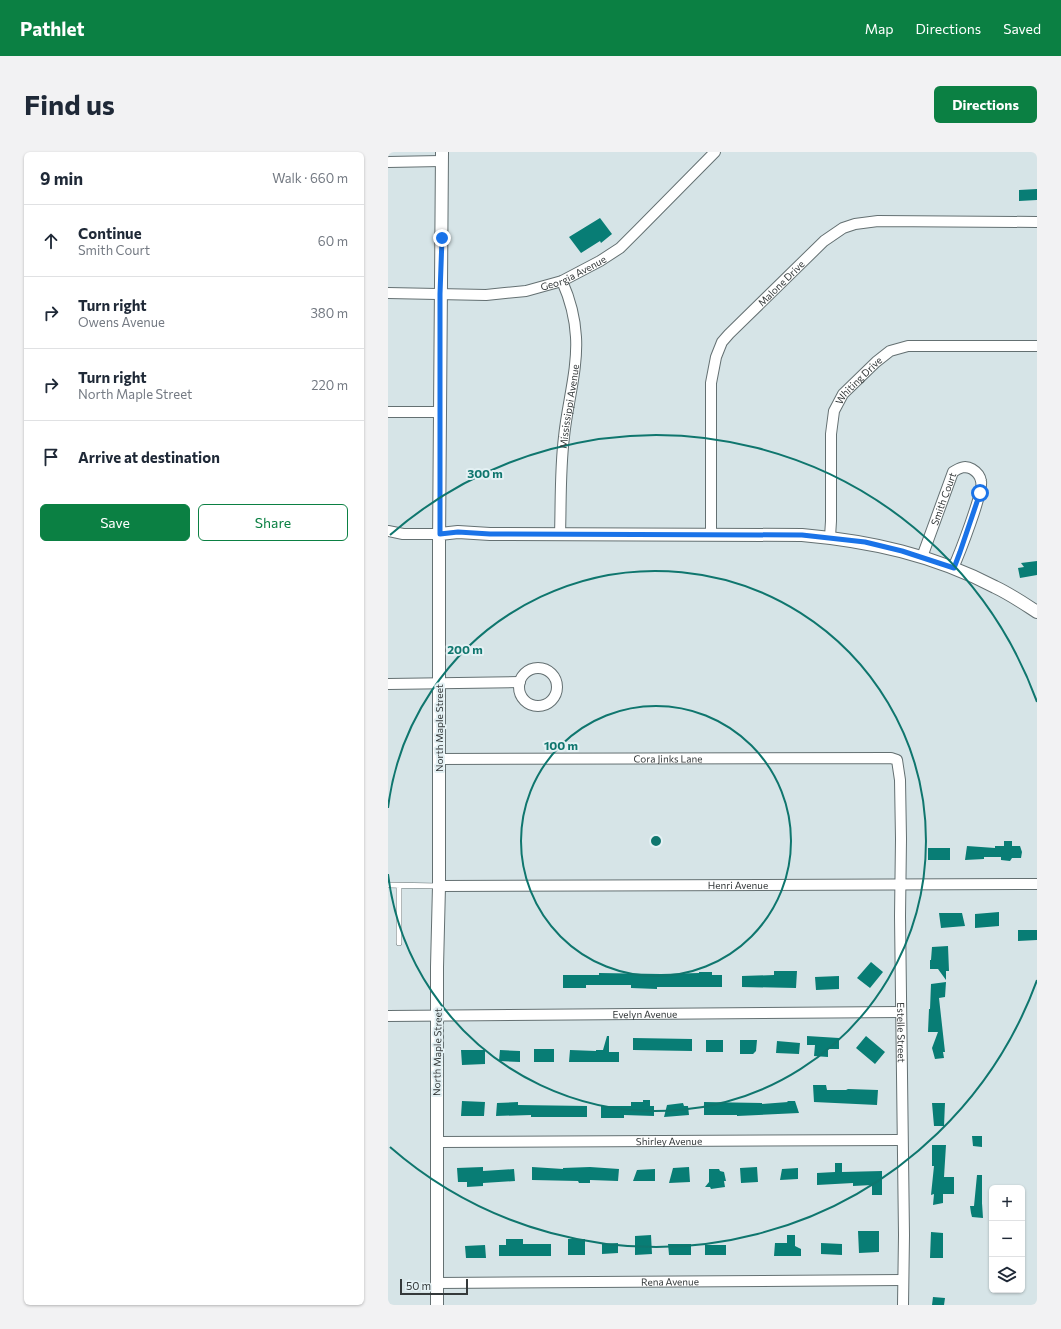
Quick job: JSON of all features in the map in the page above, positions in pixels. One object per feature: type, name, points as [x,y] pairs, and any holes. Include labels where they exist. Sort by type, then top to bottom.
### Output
[{"type":"street","name":"Georgia Avenue","points":[[388,293],[486,295],[526,291],[562,281],[600,261],[620,248],[715,152]]},
{"type":"street","points":[[388,162],[441,156]]},
{"type":"street","name":"North Maple Street","points":[[437,1305],[440,294],[442,238],[441,156]]},
{"type":"street","name":"Malone Drive","points":[[711,535],[711,383],[716,357],[722,342],[736,326],[824,241],[843,228],[856,224],[878,221],[1037,222]]},
{"type":"street","name":"Mississippi Avenue","points":[[560,535],[561,460],[565,419],[576,346],[573,314],[562,281]]},
{"type":"street","name":"Whiting Drive","points":[[830,537],[831,434],[834,411],[843,394],[871,366],[890,351],[908,346],[1037,346]]},
{"type":"street","points":[[388,412],[440,412]]},
{"type":"street","name":"Smith Court","points":[[922,557],[953,472],[960,467],[970,468],[977,472],[982,481],[980,493],[954,568]]},
{"type":"street","points":[[388,531],[403,534],[440,534],[458,532],[560,535],[802,535],[830,537],[865,542],[902,551],[954,568],[994,586],[1037,612]]},
{"type":"street","points":[[388,684],[520,682]]},
{"type":"street","name":"Cora Jinks Lane","points":[[439,759],[571,760],[892,758],[897,760]]},
{"type":"street","name":"Estelle Street","points":[[897,760],[900,780],[901,839],[903,1305]]},
{"type":"street","name":"Henri Avenue","points":[[439,886],[1037,884]]},
{"type":"street","name":"Evelyn Avenue","points":[[388,1016],[902,1012]]},
{"type":"street","name":"Shirley Avenue","points":[[437,1142],[902,1140]]},
{"type":"street","name":"Rena Avenue","points":[[437,1283],[903,1280]]},
{"type":"lane","points":[[388,886],[439,886]]},
{"type":"lane","points":[[399,886],[399,943]]},
{"type":"building","points":[[1037,189],[1037,200],[1019,201],[1019,190]]},
{"type":"building","points":[[600,218],[612,234],[601,243],[600,241],[581,253],[569,237]]},
{"type":"building","points":[[1037,561],[1037,575],[1020,578],[1018,568],[1024,567],[1021,563]]},
{"type":"building","points":[[1004,841],[1012,841],[1012,846],[1020,846],[1022,852],[1021,858],[1012,858],[1010,861],[1001,860],[1001,857],[984,857],[984,859],[965,860],[967,846],[995,848],[995,846],[1004,846]]},
{"type":"building","points":[[928,848],[950,848],[950,860],[928,860]]},
{"type":"building","points":[[999,912],[999,926],[975,928],[975,914]]},
{"type":"building","points":[[939,913],[962,913],[965,926],[941,928]]},
{"type":"building","points":[[1018,930],[1037,930],[1037,940],[1018,941]]},
{"type":"building","points":[[948,946],[949,971],[946,971],[946,980],[938,969],[930,969],[930,960],[932,947]]},
{"type":"building","points":[[871,962],[883,972],[870,988],[857,978]]},
{"type":"building","points":[[774,971],[797,971],[796,988],[742,987],[742,976],[774,975]]},
{"type":"building","points":[[712,972],[712,975],[722,975],[722,987],[657,987],[657,989],[631,988],[631,985],[586,985],[586,988],[563,988],[563,975],[599,975],[599,973],[661,974]]},
{"type":"building","points":[[839,976],[839,989],[816,990],[815,977]]},
{"type":"building","points":[[946,982],[945,997],[939,998],[945,1052],[943,1052],[944,1058],[935,1059],[932,1048],[938,1032],[928,1032],[931,984]]},
{"type":"building","points":[[607,1036],[609,1036],[609,1052],[619,1052],[619,1062],[569,1062],[570,1050],[603,1050]]},
{"type":"building","points":[[807,1036],[839,1038],[839,1049],[828,1049],[828,1057],[814,1056],[815,1045],[807,1045]]},
{"type":"building","points":[[866,1036],[885,1052],[875,1064],[856,1048]]},
{"type":"building","points":[[633,1038],[692,1039],[692,1051],[633,1050]]},
{"type":"building","points":[[706,1040],[723,1040],[723,1052],[706,1052]]},
{"type":"building","points":[[740,1040],[757,1040],[756,1051],[753,1054],[740,1054]]},
{"type":"building","points":[[777,1041],[800,1043],[799,1054],[776,1053]]},
{"type":"building","points":[[534,1049],[554,1049],[554,1062],[534,1062]]},
{"type":"building","points":[[461,1050],[485,1050],[485,1064],[462,1065]]},
{"type":"building","points":[[500,1050],[520,1051],[520,1062],[499,1061]]},
{"type":"building","points":[[813,1085],[826,1085],[827,1090],[878,1090],[877,1105],[814,1102]]},
{"type":"building","points":[[643,1100],[650,1100],[650,1106],[654,1106],[654,1116],[624,1115],[624,1118],[601,1118],[601,1106],[631,1106],[631,1102],[643,1102]]},
{"type":"building","points":[[462,1101],[485,1102],[484,1116],[461,1116]]},
{"type":"building","points":[[787,1101],[795,1101],[799,1113],[737,1116],[704,1115],[704,1102],[762,1104],[788,1102]]},
{"type":"building","points":[[518,1102],[518,1105],[587,1106],[587,1117],[531,1117],[531,1115],[496,1116],[497,1103]]},
{"type":"building","points":[[683,1103],[684,1106],[688,1106],[689,1115],[664,1117],[667,1105]]},
{"type":"building","points":[[932,1103],[945,1103],[944,1126],[934,1126]]},
{"type":"building","points":[[972,1136],[982,1136],[982,1147],[973,1146]]},
{"type":"building","points":[[932,1145],[946,1145],[944,1177],[954,1177],[954,1194],[943,1194],[943,1203],[933,1205],[934,1194],[931,1195],[934,1166],[932,1166]]},
{"type":"building","points":[[835,1163],[842,1163],[842,1172],[882,1171],[882,1195],[872,1195],[872,1185],[853,1186],[853,1183],[817,1185],[817,1173],[835,1172]]},
{"type":"building","points":[[483,1167],[483,1171],[514,1169],[515,1181],[483,1183],[483,1186],[467,1187],[467,1182],[458,1182],[457,1168]]},
{"type":"building","points":[[532,1167],[563,1169],[590,1167],[619,1169],[618,1181],[590,1180],[590,1183],[579,1183],[578,1181],[532,1180]]},
{"type":"building","points":[[689,1167],[690,1182],[669,1183],[673,1168]]},
{"type":"building","points":[[757,1167],[758,1182],[741,1183],[740,1168]]},
{"type":"building","points":[[798,1168],[798,1179],[780,1180],[782,1169]]},
{"type":"building","points":[[655,1169],[655,1181],[633,1181],[637,1170]]},
{"type":"building","points":[[709,1169],[719,1169],[720,1171],[724,1172],[726,1181],[724,1181],[725,1187],[711,1189],[710,1187],[705,1187],[709,1182]]},
{"type":"building","points":[[977,1175],[982,1175],[983,1218],[972,1217],[970,1206],[974,1206]]},
{"type":"building","points":[[858,1231],[879,1231],[879,1252],[859,1253]]},
{"type":"building","points":[[931,1232],[943,1233],[943,1258],[930,1258]]},
{"type":"building","points":[[651,1235],[652,1254],[635,1255],[635,1236]]},
{"type":"building","points":[[787,1235],[795,1235],[795,1246],[801,1249],[801,1256],[774,1256],[775,1243],[787,1243]]},
{"type":"building","points":[[506,1239],[523,1239],[523,1244],[551,1244],[551,1256],[499,1256],[499,1245],[506,1245]]},
{"type":"building","points":[[568,1239],[585,1239],[585,1255],[568,1255]]},
{"type":"building","points":[[618,1243],[618,1253],[602,1254],[602,1244]]},
{"type":"building","points":[[821,1243],[842,1244],[842,1255],[821,1254]]},
{"type":"building","points":[[668,1244],[691,1244],[691,1255],[669,1255]]},
{"type":"building","points":[[485,1245],[486,1258],[466,1258],[465,1246]]},
{"type":"building","points":[[705,1245],[726,1245],[726,1255],[705,1255]]},
{"type":"building","points":[[933,1297],[945,1298],[944,1305],[932,1305]]},
{"type":"route","points":[[442,238],[440,294],[440,534],[458,532],[490,534],[802,535],[865,542],[933,560],[954,568],[980,493]]}]
